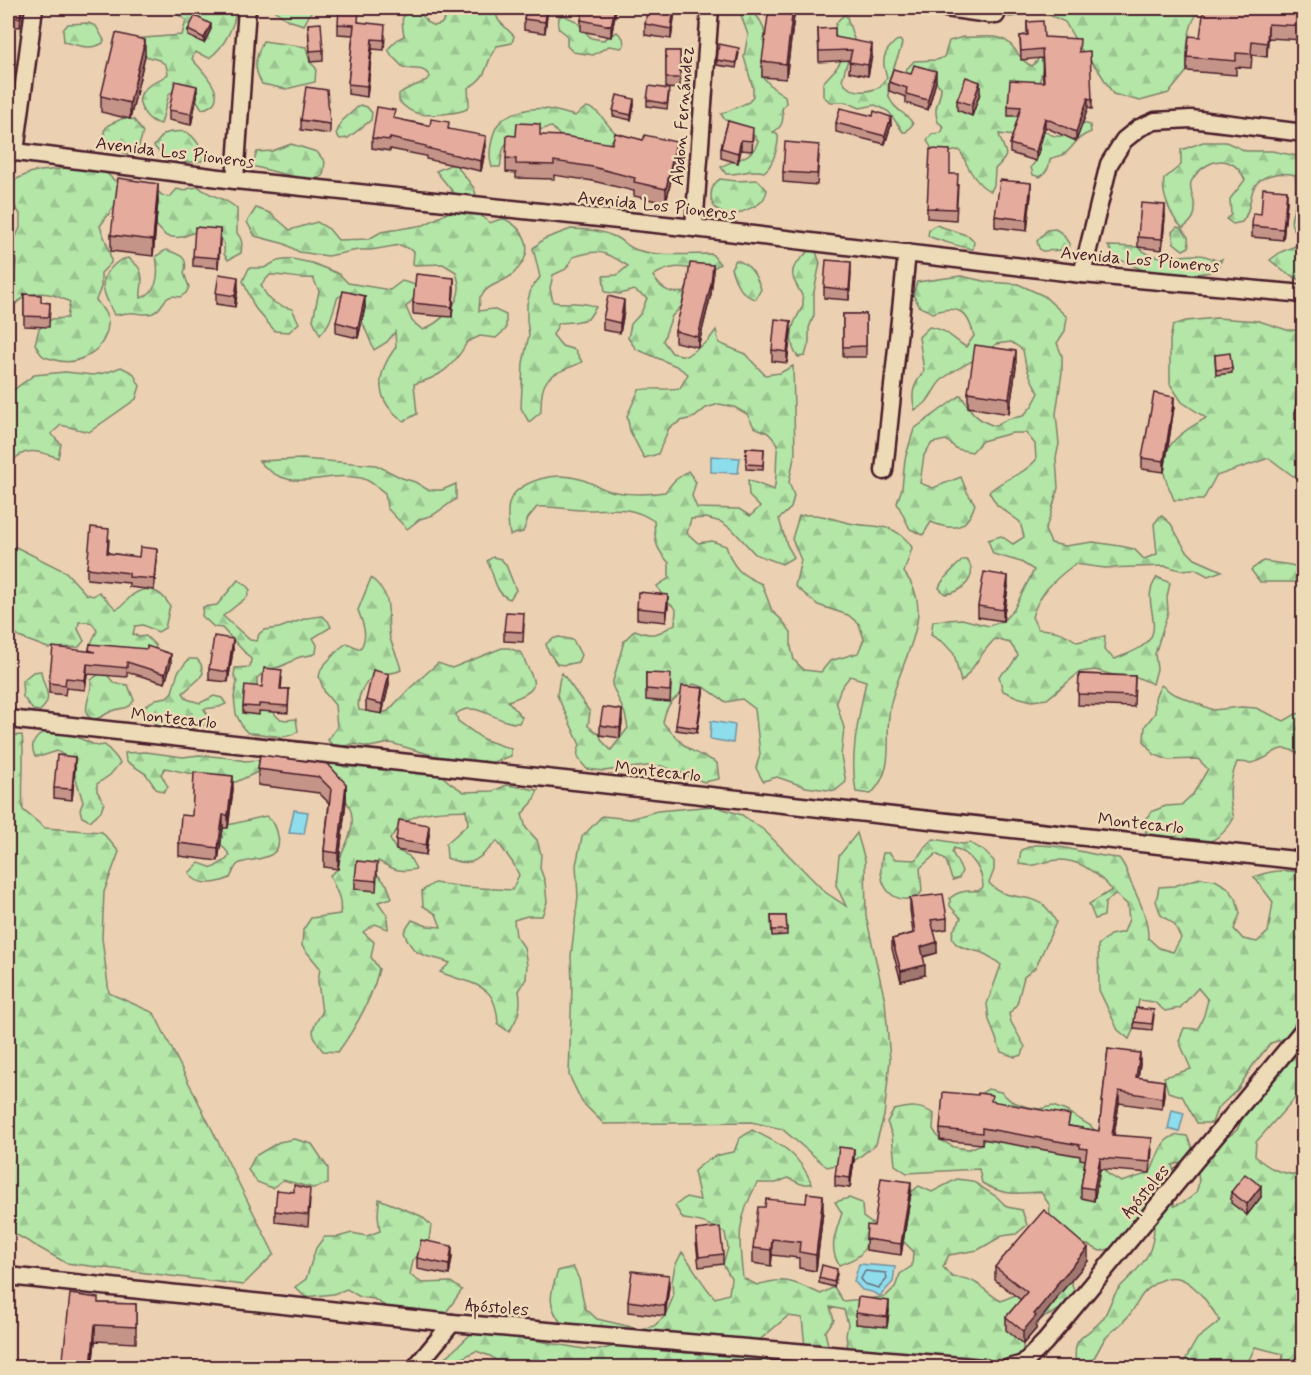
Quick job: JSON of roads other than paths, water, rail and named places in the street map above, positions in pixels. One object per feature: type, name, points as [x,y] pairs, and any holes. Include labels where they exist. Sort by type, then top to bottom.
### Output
[{"type":"street","points":[[11,151],[34,8]]},
{"type":"street","points":[[234,180],[247,8]]},
{"type":"street","name":"Abdon Fernández","points":[[694,228],[710,8]]},
{"type":"street","points":[[946,8],[996,15]]},
{"type":"street","points":[[1082,274],[1109,164],[1124,140],[1138,128],[1155,121],[1191,119],[1304,133]]},
{"type":"street","name":"Avenida Los Pioneros","points":[[11,151],[234,180],[694,228],[1082,274],[1304,294]]},
{"type":"street","points":[[884,471],[907,253]]},
{"type":"street","name":"Montecarlo","points":[[8,720],[1304,861]]},
{"type":"street","name":"Apóstoles","points":[[1008,1368],[1023,1364],[1045,1342],[1304,1029]]},
{"type":"street","name":"Apóstoles","points":[[8,1276],[452,1323],[984,1368]]},
{"type":"street","points":[[415,1368],[452,1323]]},
{"type":"water","points":[[711,456],[740,458],[738,473],[711,472]]},
{"type":"water","points":[[711,721],[735,725],[733,743],[710,739]]},
{"type":"water","points":[[294,810],[308,812],[304,834],[289,833]]},
{"type":"water","points":[[1172,1110],[1184,1113],[1179,1132],[1168,1129]]},
{"type":"water","points":[[859,1264],[895,1267],[893,1282],[880,1296],[862,1290],[854,1281]]}]
